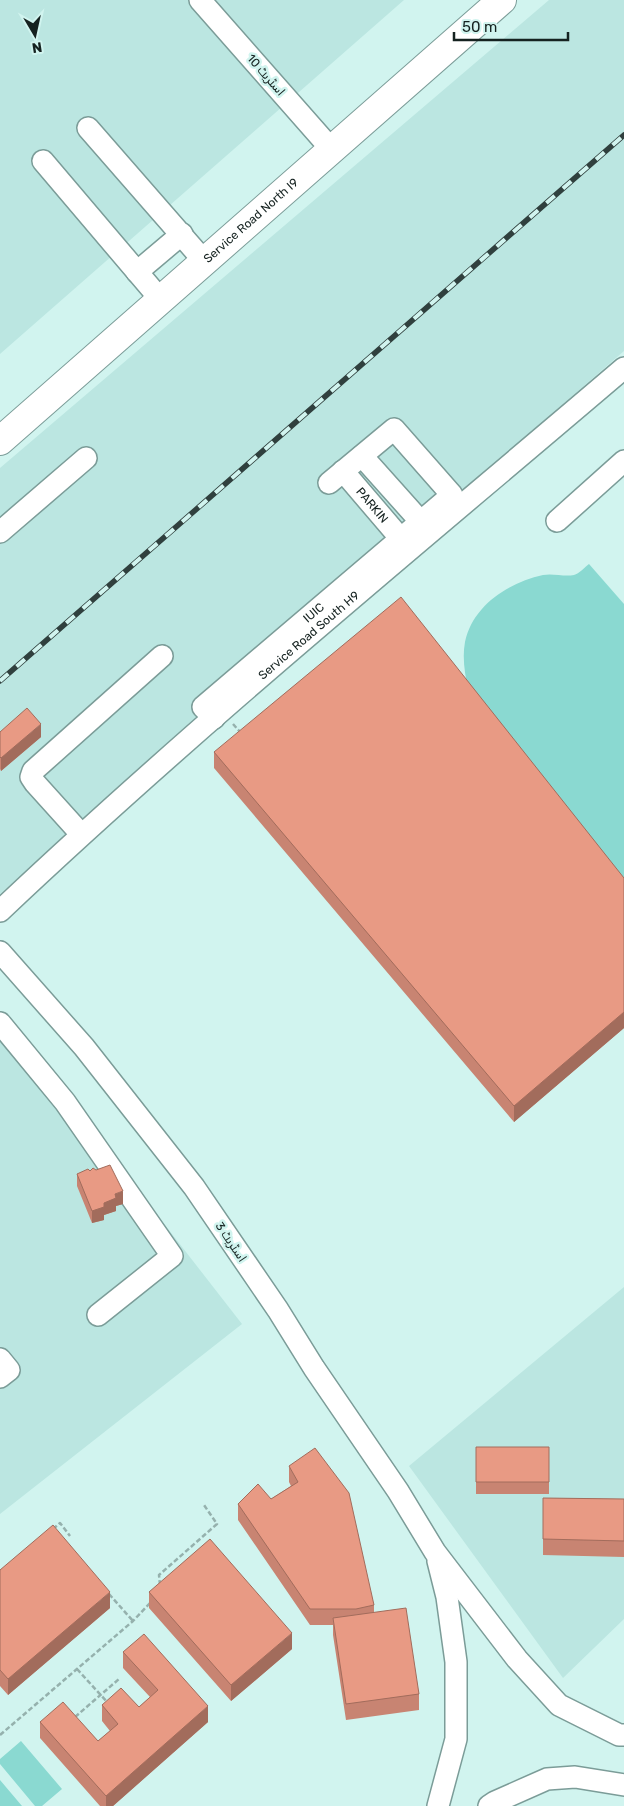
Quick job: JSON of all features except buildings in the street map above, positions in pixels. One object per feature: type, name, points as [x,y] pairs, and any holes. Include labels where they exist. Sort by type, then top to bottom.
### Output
[{"type":"main road","name":"Service Road North I9","points":[[0,441],[502,0]]},
{"type":"street","name":"اسٹریٹ 10","points":[[200,0],[332,150]]},
{"type":"street","points":[[88,128],[204,261]]},
{"type":"street","points":[[43,161],[161,300]]},
{"type":"street","points":[[137,272],[182,234]]},
{"type":"street","name":"Service Road South H9","points":[[0,911],[213,712],[624,368]]},
{"type":"street","name":"IUIC","points":[[213,712],[401,539],[452,495],[394,429],[362,456]]},
{"type":"street","points":[[362,456],[423,520]]},
{"type":"street","name":"PARKIN","points":[[362,456],[336,477],[401,539]]},
{"type":"street","points":[[0,532],[86,458]]},
{"type":"street","points":[[557,521],[624,461]]},
{"type":"street","points":[[82,834],[35,783],[31,777],[33,771],[162,656]]},
{"type":"street","name":"اسٹریٹ 3","points":[[0,952],[84,1047],[194,1187],[398,1491],[435,1552]]},
{"type":"street","points":[[0,1023],[65,1102],[172,1256],[98,1315]]},
{"type":"street","points":[[0,1359],[9,1370],[0,1378]]},
{"type":"street","points":[[435,1552],[517,1659],[560,1705],[622,1740]]},
{"type":"street","points":[[435,1552],[447,1597],[456,1662],[456,1739],[438,1806]]},
{"type":"street","points":[[489,1806],[547,1779],[575,1777],[624,1785]]},
{"type":"path","points":[[213,712],[244,737]]},
{"type":"path","points":[[161,1593],[159,1575],[218,1524],[204,1505]]},
{"type":"path","points":[[50,1531],[60,1523],[70,1536]]},
{"type":"path","points":[[108,1592],[133,1621]]},
{"type":"path","points":[[0,1735],[133,1621],[154,1600]]},
{"type":"path","points":[[77,1669],[111,1705]]},
{"type":"path","points":[[74,1717],[119,1678]]},
{"type":"shaded area","points":[[0,0],[404,0],[0,354]]},
{"type":"shaded area","points":[[549,0],[624,0],[624,351],[0,894],[0,468]]},
{"type":"shaded area","points":[[589,564],[624,604],[624,884],[468,689],[464,666],[464,648],[469,629],[484,607],[494,598],[505,590],[530,579],[543,575],[574,575]]},
{"type":"shaded area","points":[[0,1013],[242,1324],[0,1514]]},
{"type":"shaded area","points":[[624,1287],[624,1619],[563,1678],[409,1466]]},
{"type":"shaded area","points":[[21,1741],[62,1789],[42,1806],[35,1806],[0,1764],[0,1759]]},
{"type":"shaded area","points":[[0,1780],[22,1806],[0,1806]]},
{"type":"railway","points":[[0,681],[624,135]]}]
